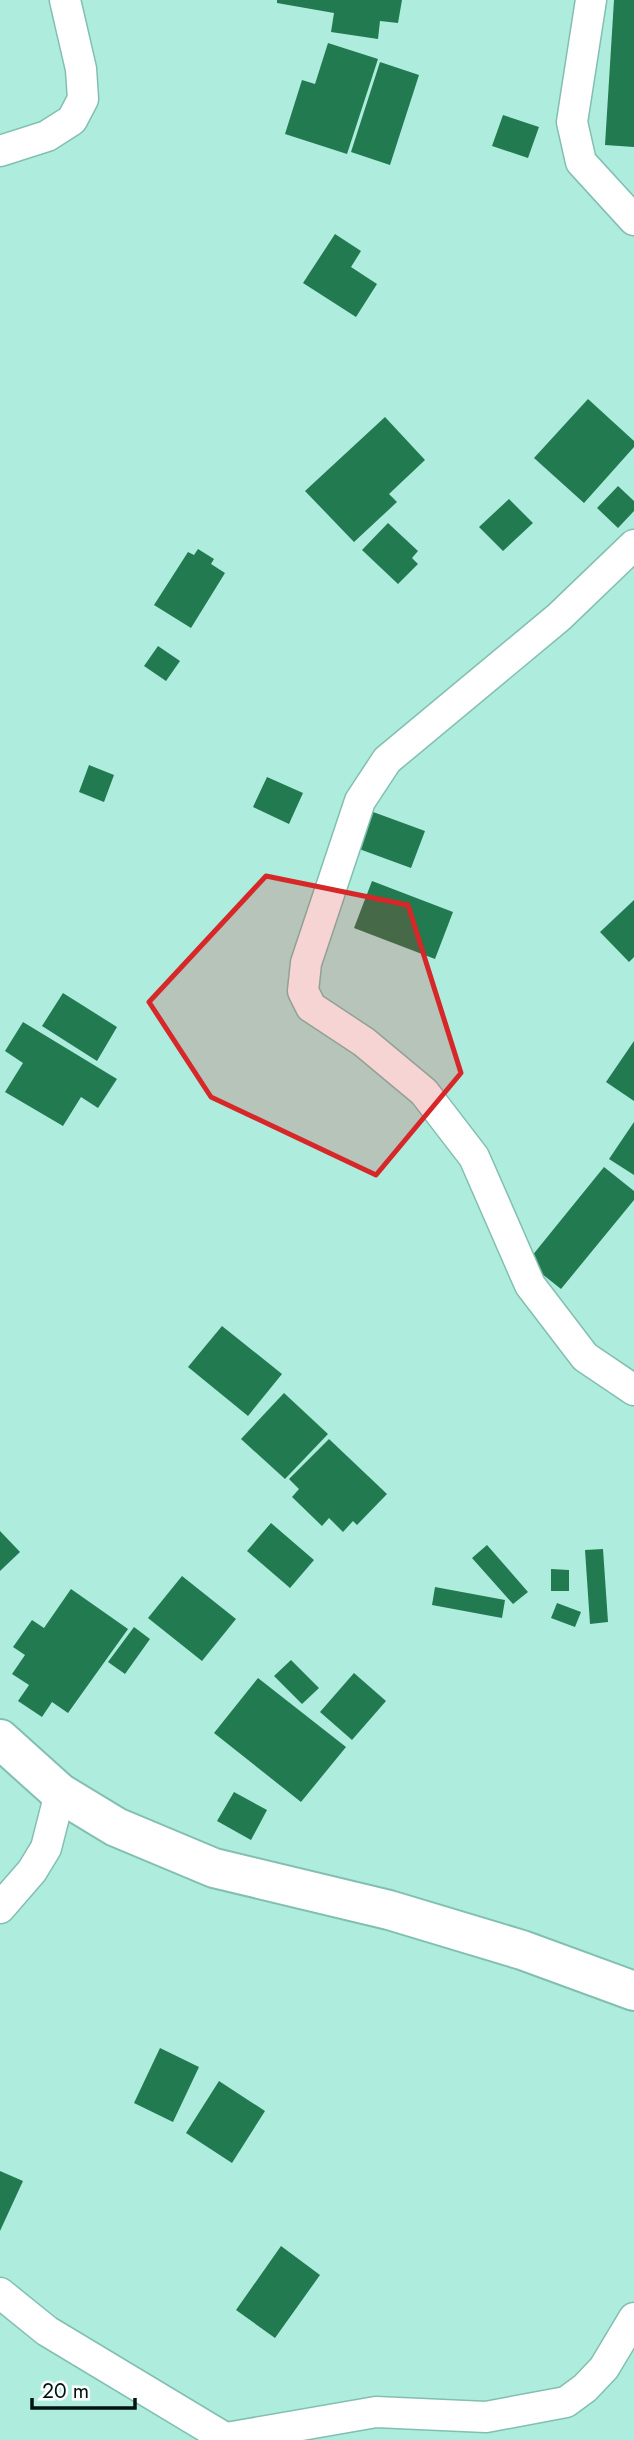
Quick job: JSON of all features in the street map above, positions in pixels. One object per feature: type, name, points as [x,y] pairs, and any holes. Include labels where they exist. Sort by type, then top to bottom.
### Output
[{"type":"street","points":[[0,151],[47,136],[72,120],[83,99],[81,69],[65,0]]},
{"type":"street","points":[[591,0],[572,122],[581,162],[634,220]]},
{"type":"street","points":[[634,545],[559,617],[387,760],[360,801],[306,963],[303,991],[311,1007],[364,1042],[425,1092],[474,1157],[530,1285],[585,1357],[634,1390]]},
{"type":"street","points":[[0,1739],[60,1793],[116,1827],[214,1868],[389,1910],[522,1950],[634,1991]]},
{"type":"street","points":[[0,1908],[32,1871],[46,1848],[60,1793]]},
{"type":"street","points":[[0,2293],[47,2331],[220,2439],[376,2412],[486,2417],[566,2402],[585,2388],[604,2368],[634,2318]]},
{"type":"highlighted area","points":[[266,876],[408,905],[461,1073],[376,1175],[211,1097],[149,1002]]},
{"type":"building","points":[[277,0],[402,0],[398,23],[380,21],[378,39],[331,32],[334,13],[277,3]]},
{"type":"building","points":[[614,0],[634,0],[634,147],[605,145]]},
{"type":"building","points":[[328,43],[378,59],[347,154],[285,134],[302,80],[315,84]]},
{"type":"building","points":[[380,62],[419,75],[390,165],[351,152]]},
{"type":"building","points":[[503,115],[539,127],[528,158],[492,146]]},
{"type":"building","points":[[335,234],[361,251],[351,267],[377,284],[356,317],[303,283]]},
{"type":"building","points":[[588,399],[634,441],[634,447],[584,503],[534,458]]},
{"type":"building","points":[[385,417],[425,460],[389,494],[397,502],[354,542],[305,491]]},
{"type":"building","points":[[618,486],[634,501],[634,511],[618,528],[597,508]]},
{"type":"building","points":[[509,499],[533,523],[503,551],[479,527]]},
{"type":"building","points":[[388,523],[418,551],[412,558],[418,564],[398,584],[362,550]]},
{"type":"building","points":[[198,549],[214,559],[211,564],[225,573],[191,628],[154,605],[188,552],[194,555]]},
{"type":"building","points":[[158,646],[180,661],[166,681],[144,666]]},
{"type":"building","points":[[89,765],[114,775],[104,802],[79,792]]},
{"type":"building","points":[[267,777],[303,793],[289,824],[253,807]]},
{"type":"building","points":[[365,809],[425,831],[411,868],[351,846]]},
{"type":"building","points":[[372,881],[453,912],[435,959],[354,928]]},
{"type":"building","points":[[634,900],[634,957],[629,962],[600,932]]},
{"type":"building","points":[[63,993],[117,1027],[97,1061],[42,1026]]},
{"type":"building","points":[[23,1022],[117,1079],[98,1108],[81,1097],[63,1126],[5,1092],[23,1063],[5,1051]]},
{"type":"building","points":[[634,1041],[634,1101],[606,1082]]},
{"type":"building","points":[[634,1122],[634,1175],[609,1159]]},
{"type":"building","points":[[604,1167],[634,1191],[634,1200],[561,1289],[527,1262]]},
{"type":"building","points":[[222,1326],[282,1374],[248,1416],[188,1367]]},
{"type":"building","points":[[284,1393],[328,1434],[285,1479],[241,1439]]},
{"type":"building","points":[[329,1439],[387,1494],[357,1525],[353,1521],[343,1532],[329,1518],[322,1526],[292,1497],[299,1489],[289,1479]]},
{"type":"building","points":[[271,1523],[314,1560],[290,1588],[247,1551]]},
{"type":"building","points":[[0,1531],[20,1552],[0,1571]]},
{"type":"building","points":[[487,1545],[528,1592],[513,1604],[472,1558]]},
{"type":"building","points":[[603,1549],[608,1622],[590,1624],[585,1550]]},
{"type":"building","points":[[551,1569],[569,1570],[569,1591],[551,1591]]},
{"type":"building","points":[[182,1576],[236,1619],[202,1661],[148,1618]]},
{"type":"building","points":[[435,1587],[505,1600],[502,1618],[432,1605]]},
{"type":"building","points":[[71,1589],[128,1629],[68,1713],[52,1702],[42,1717],[18,1701],[29,1685],[12,1674],[25,1655],[13,1647],[32,1620],[44,1628]]},
{"type":"building","points":[[557,1603],[581,1612],[575,1627],[551,1618]]},
{"type":"building","points":[[134,1627],[150,1639],[125,1674],[108,1662]]},
{"type":"building","points":[[291,1660],[319,1688],[302,1704],[274,1676]]},
{"type":"building","points":[[354,1673],[386,1701],[352,1740],[320,1712]]},
{"type":"building","points":[[258,1678],[346,1747],[301,1802],[214,1733]]},
{"type":"building","points":[[234,1792],[267,1810],[251,1840],[217,1821]]},
{"type":"building","points":[[160,2048],[199,2067],[173,2122],[134,2103]]},
{"type":"building","points":[[219,2081],[265,2111],[232,2163],[186,2133]]},
{"type":"building","points":[[0,2171],[23,2181],[0,2231]]},
{"type":"building","points":[[281,2246],[320,2275],[275,2338],[236,2310]]}]
